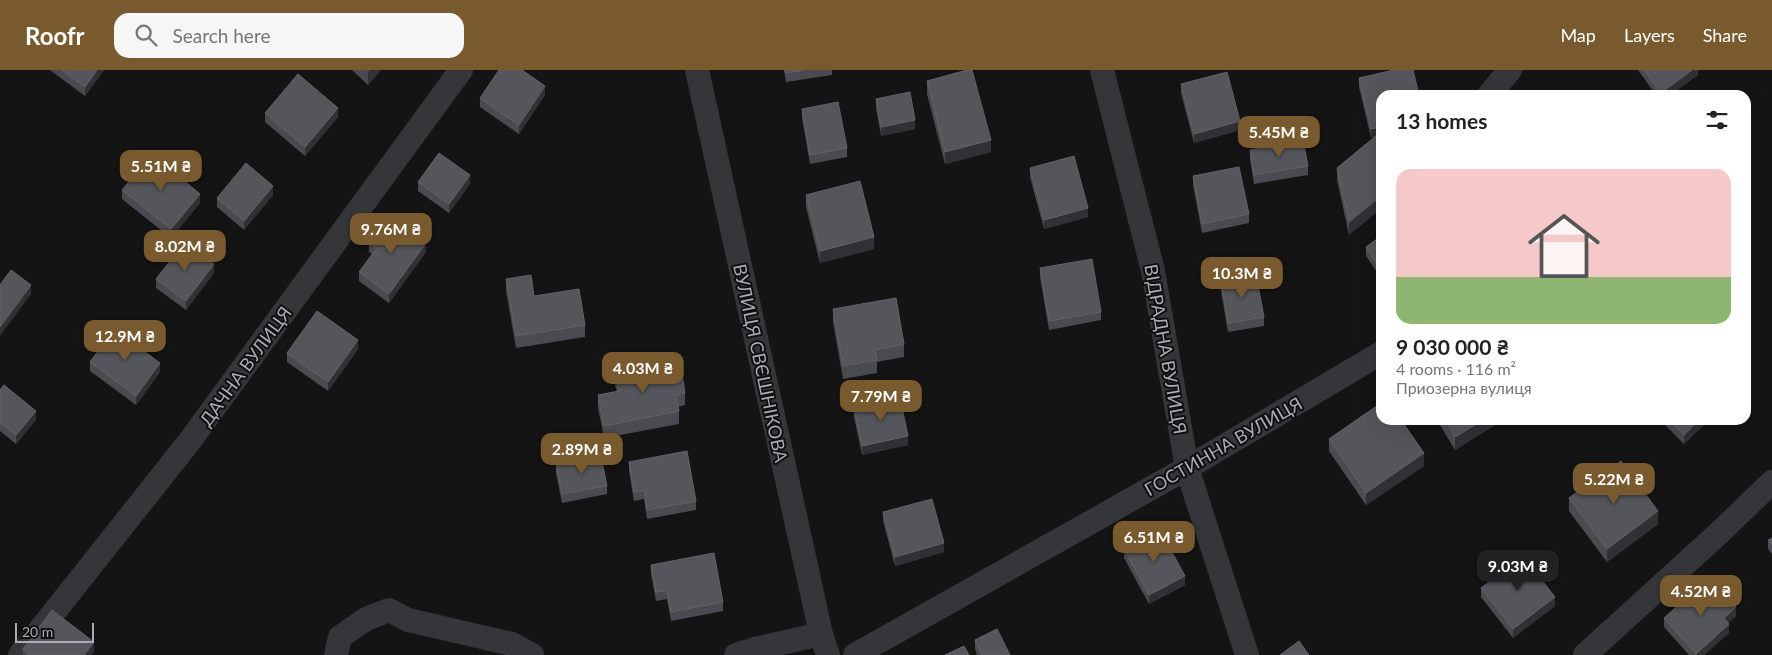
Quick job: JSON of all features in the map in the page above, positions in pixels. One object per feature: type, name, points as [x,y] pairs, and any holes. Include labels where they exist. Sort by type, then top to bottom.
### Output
[{"type":"street","name":"ДАЧНА ВУЛИЦЯ","points":[[20,655],[189,442],[462,70]]},
{"type":"street","name":"ВУЛИЦЯ СВЄШНІКОВА","points":[[696,70],[825,645]]},
{"type":"street","name":"ВІДРАДНА ВУЛИЦЯ","points":[[1102,70],[1153,271],[1187,468],[1247,655]]},
{"type":"street","points":[[1494,90],[1510,70]]},
{"type":"street","name":"ГОСТИННА ВУЛИЦЯ","points":[[855,655],[1187,468],[1376,356]]},
{"type":"street","points":[[1585,655],[1772,482]]},
{"type":"street","points":[[336,655],[340,637],[366,619],[389,610],[408,620],[512,644],[532,655]]},
{"type":"street","points":[[736,655],[755,649],[825,645]]},
{"type":"building","points":[[62,70],[97,70],[85,87]]},
{"type":"building","points":[[499,70],[522,70],[545,86],[519,125],[480,98]]},
{"type":"building","points":[[785,70],[804,70],[786,73]]},
{"type":"building","points":[[972,70],[991,140],[945,152],[927,81]]},
{"type":"building","points":[[1394,70],[1413,70],[1418,90],[1376,90],[1376,128],[1371,129],[1359,78]]},
{"type":"building","points":[[1644,70],[1692,70],[1665,90],[1659,90]]},
{"type":"building","points":[[1227,72],[1240,121],[1194,134],[1181,84]]},
{"type":"building","points":[[298,74],[338,108],[305,147],[265,113]]},
{"type":"building","points":[[910,92],[915,120],[881,127],[876,99]]},
{"type":"building","points":[[838,102],[847,148],[810,155],[802,109]]},
{"type":"building","points":[[1376,136],[1376,200],[1349,222],[1337,168]]},
{"type":"building","points":[[1303,140],[1308,166],[1254,175],[1250,150]]},
{"type":"building","points":[[439,153],[470,175],[449,204],[418,182]]},
{"type":"building","points":[[152,154],[200,194],[171,229],[122,190]]},
{"type":"building","points":[[1074,156],[1088,208],[1044,220],[1030,168]]},
{"type":"building","points":[[246,163],[273,186],[244,221],[217,198]]},
{"type":"building","points":[[1239,167],[1249,214],[1202,224],[1193,176]]},
{"type":"building","points":[[860,181],[874,237],[820,251],[806,195]]},
{"type":"building","points":[[389,217],[426,243],[389,294],[359,272],[377,248],[369,243]]},
{"type":"building","points":[[1376,240],[1376,262],[1366,247]]},
{"type":"building","points":[[185,242],[214,264],[186,301],[156,279]]},
{"type":"building","points":[[1092,259],[1101,312],[1049,321],[1040,268]]},
{"type":"building","points":[[11,270],[31,285],[0,327],[0,285]]},
{"type":"building","points":[[531,275],[534,296],[579,289],[585,325],[516,336],[506,279]]},
{"type":"building","points":[[1256,275],[1264,317],[1228,323],[1221,282]]},
{"type":"building","points":[[896,298],[904,344],[875,350],[877,360],[843,366],[833,309]]},
{"type":"building","points":[[317,311],[358,340],[328,382],[287,353]]},
{"type":"building","points":[[114,329],[160,363],[136,396],[90,362]]},
{"type":"building","points":[[680,361],[685,393],[676,395],[679,411],[604,426],[598,395],[619,391],[615,373]]},
{"type":"building","points":[[4,385],[36,411],[16,435],[0,422],[0,390]]},
{"type":"building","points":[[900,398],[908,436],[862,446],[854,408]]},
{"type":"building","points":[[1376,406],[1376,425],[1404,425],[1424,453],[1366,493],[1329,439]]},
{"type":"building","points":[[1448,425],[1475,425],[1455,437]]},
{"type":"building","points":[[1674,425],[1694,425],[1684,435]]},
{"type":"building","points":[[687,451],[696,501],[647,510],[644,490],[634,492],[629,462]]},
{"type":"building","points":[[601,456],[607,486],[562,494],[556,464]]},
{"type":"building","points":[[1621,461],[1658,511],[1607,549],[1569,498]]},
{"type":"building","points":[[932,499],[944,543],[895,557],[883,512]]},
{"type":"building","points":[[1160,530],[1185,576],[1149,595],[1124,549]]},
{"type":"building","points":[[714,553],[723,602],[671,612],[667,590],[656,592],[651,565]]},
{"type":"building","points":[[1523,556],[1555,597],[1513,629],[1481,588]]},
{"type":"building","points":[[1714,582],[1736,607],[1724,618],[1729,624],[1696,654],[1664,618],[1693,592],[1697,597]]},
{"type":"building","points":[[52,610],[94,642],[84,655],[30,655],[23,649]]},
{"type":"building","points":[[997,629],[1010,655],[982,655],[975,640]]},
{"type":"building","points":[[1299,641],[1309,655],[1280,655]]},
{"type":"building","points":[[964,646],[969,655],[945,655]]}]
